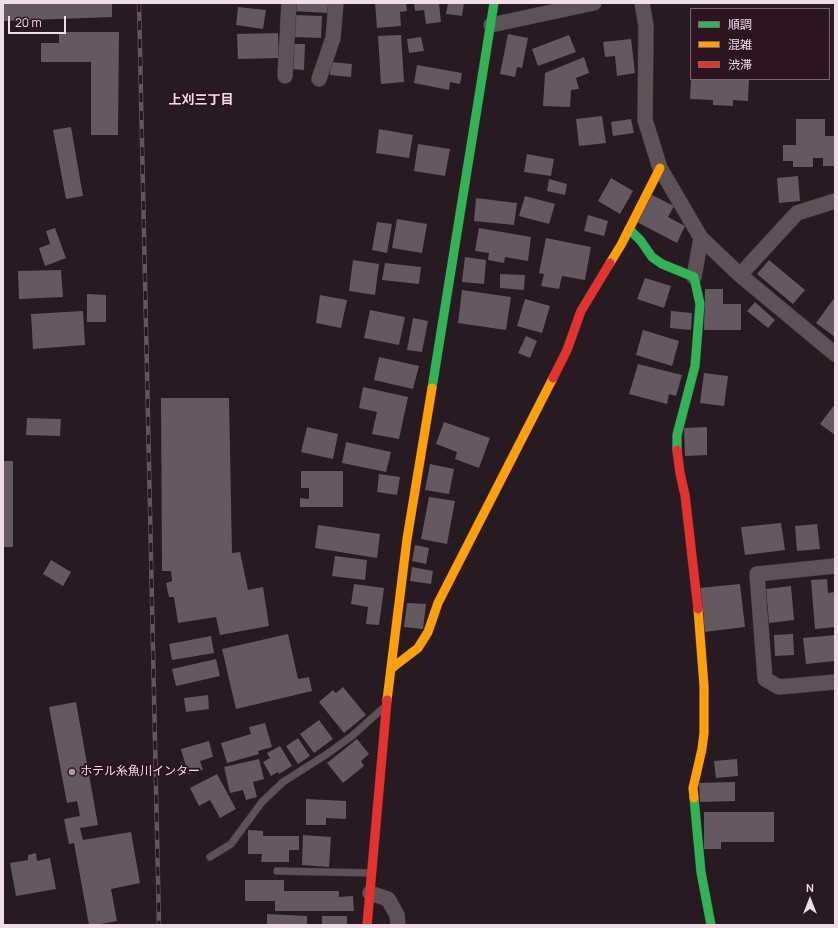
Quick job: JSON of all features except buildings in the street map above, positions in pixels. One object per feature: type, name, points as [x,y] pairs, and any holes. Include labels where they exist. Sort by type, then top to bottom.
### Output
[{"type":"street","points":[[284,76],[289,3]]},
{"type":"street","points":[[319,79],[334,38],[336,3]]},
{"type":"street","points":[[367,925],[387,704],[407,539],[494,3]]},
{"type":"street","points":[[491,25],[594,3]]},
{"type":"street","points":[[642,3],[646,26],[645,120],[660,168],[701,238],[740,275],[835,354]]},
{"type":"street","points":[[392,668],[418,648],[428,632],[438,602],[567,350],[581,311],[629,229],[660,168]]},
{"type":"street","points":[[740,275],[797,213],[835,201]]},
{"type":"street","points":[[629,229],[641,241],[652,257],[662,264],[694,277]]},
{"type":"street","points":[[701,238],[694,277],[700,304],[695,366],[677,435],[677,451],[685,495],[700,628],[704,686],[704,733],[693,788],[701,872],[711,925]]},
{"type":"street","points":[[835,566],[757,574],[765,679],[779,687],[835,682]]},
{"type":"street","points":[[370,893],[388,899],[397,915],[398,925]]},
{"type":"lane","points":[[210,857],[231,844],[262,802],[283,782],[352,736],[387,704]]},
{"type":"lane","points":[[277,871],[372,873]]},
{"type":"railway","points":[[139,3],[159,925]]},
{"type":"traffic: fast","points":[[432,388],[494,3]]},
{"type":"traffic: fast","points":[[629,229],[641,241],[652,257],[662,264],[694,277],[700,304],[695,366],[677,435],[677,450]]},
{"type":"traffic: fast","points":[[694,798],[701,872],[711,925]]},
{"type":"traffic: slow","points":[[610,263],[621,245],[660,168]]},
{"type":"traffic: slow","points":[[392,668],[418,648],[428,632],[438,603],[553,378]]},
{"type":"traffic: slow","points":[[387,700],[407,539],[432,388]]},
{"type":"traffic: slow","points":[[694,798],[693,788],[704,733],[704,686],[698,609]]},
{"type":"traffic: jam","points":[[553,378],[567,350],[581,311],[610,263]]},
{"type":"traffic: jam","points":[[677,450],[685,495],[698,609]]},
{"type":"traffic: jam","points":[[367,925],[387,700]]},
{"type":"place","name":"ホテル糸魚川インター","points":[[72,772]]},
{"type":"district","name":"上刈三丁目","points":[[201,100]]}]
